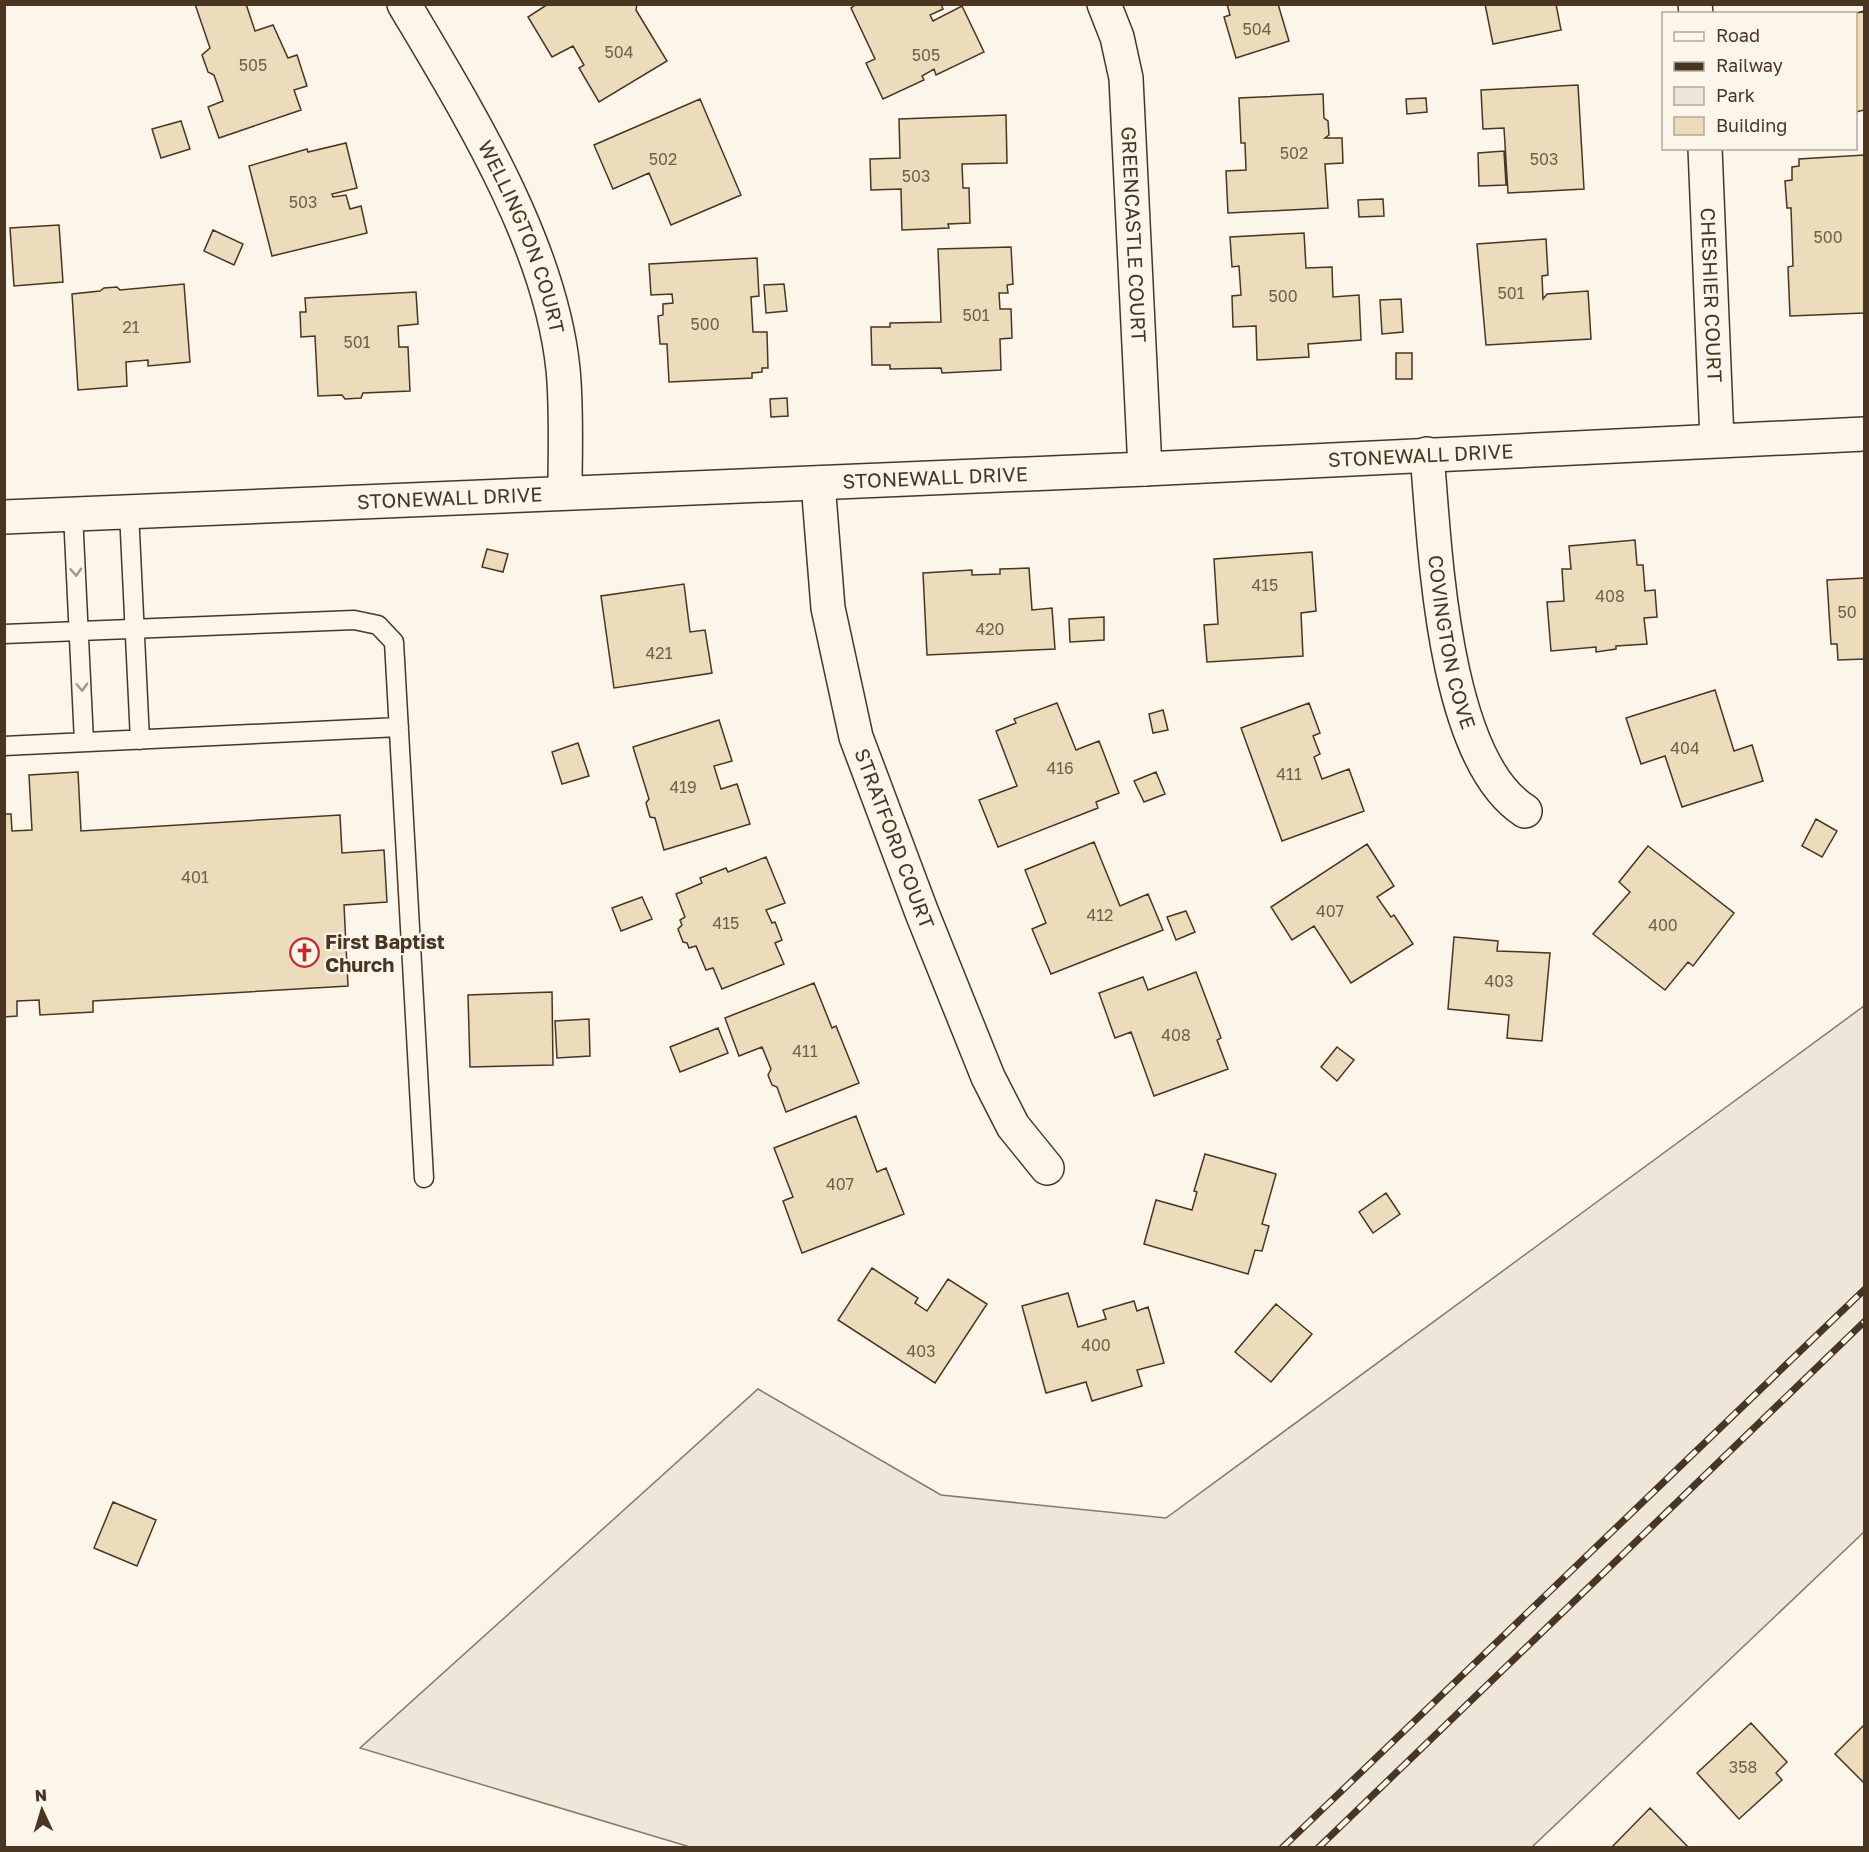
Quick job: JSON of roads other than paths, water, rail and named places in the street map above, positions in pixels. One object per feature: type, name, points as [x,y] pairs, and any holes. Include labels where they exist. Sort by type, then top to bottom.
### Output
[{"type":"street","name":"WELLINGTON COURT","points":[[404,4],[473,121],[524,228],[550,304],[563,368],[565,492]]},
{"type":"street","name":"GREENCASTLE COURT","points":[[1104,4],[1117,37],[1126,78],[1145,469]]},
{"type":"street","name":"CHESHIER COURT","points":[[1705,150],[1717,440]]},
{"type":"street","name":"STONEWALL DRIVE","points":[[4,517],[1145,469],[1864,434]]},
{"type":"street","name":"COVINGTON COVE","points":[[1427,454],[1440,596],[1456,684],[1468,730],[1500,790],[1525,811]]},
{"type":"street","name":"STRATFORD COURT","points":[[818,483],[828,608],[856,736],[922,913],[988,1077],[1013,1126],[1047,1168]]},
{"type":"lane","points":[[129,512],[140,740]]},
{"type":"lane","points":[[73,514],[84,742]]},
{"type":"lane","points":[[4,634],[354,620],[378,625],[394,642],[424,1178]]},
{"type":"lane","points":[[4,746],[399,727]]},
{"type":"railway","points":[[1282,1848],[1864,1290]]},
{"type":"railway","points":[[1318,1848],[1864,1322]]},
{"type":"place","name":"First Baptist Church","points":[[304,953]]}]
